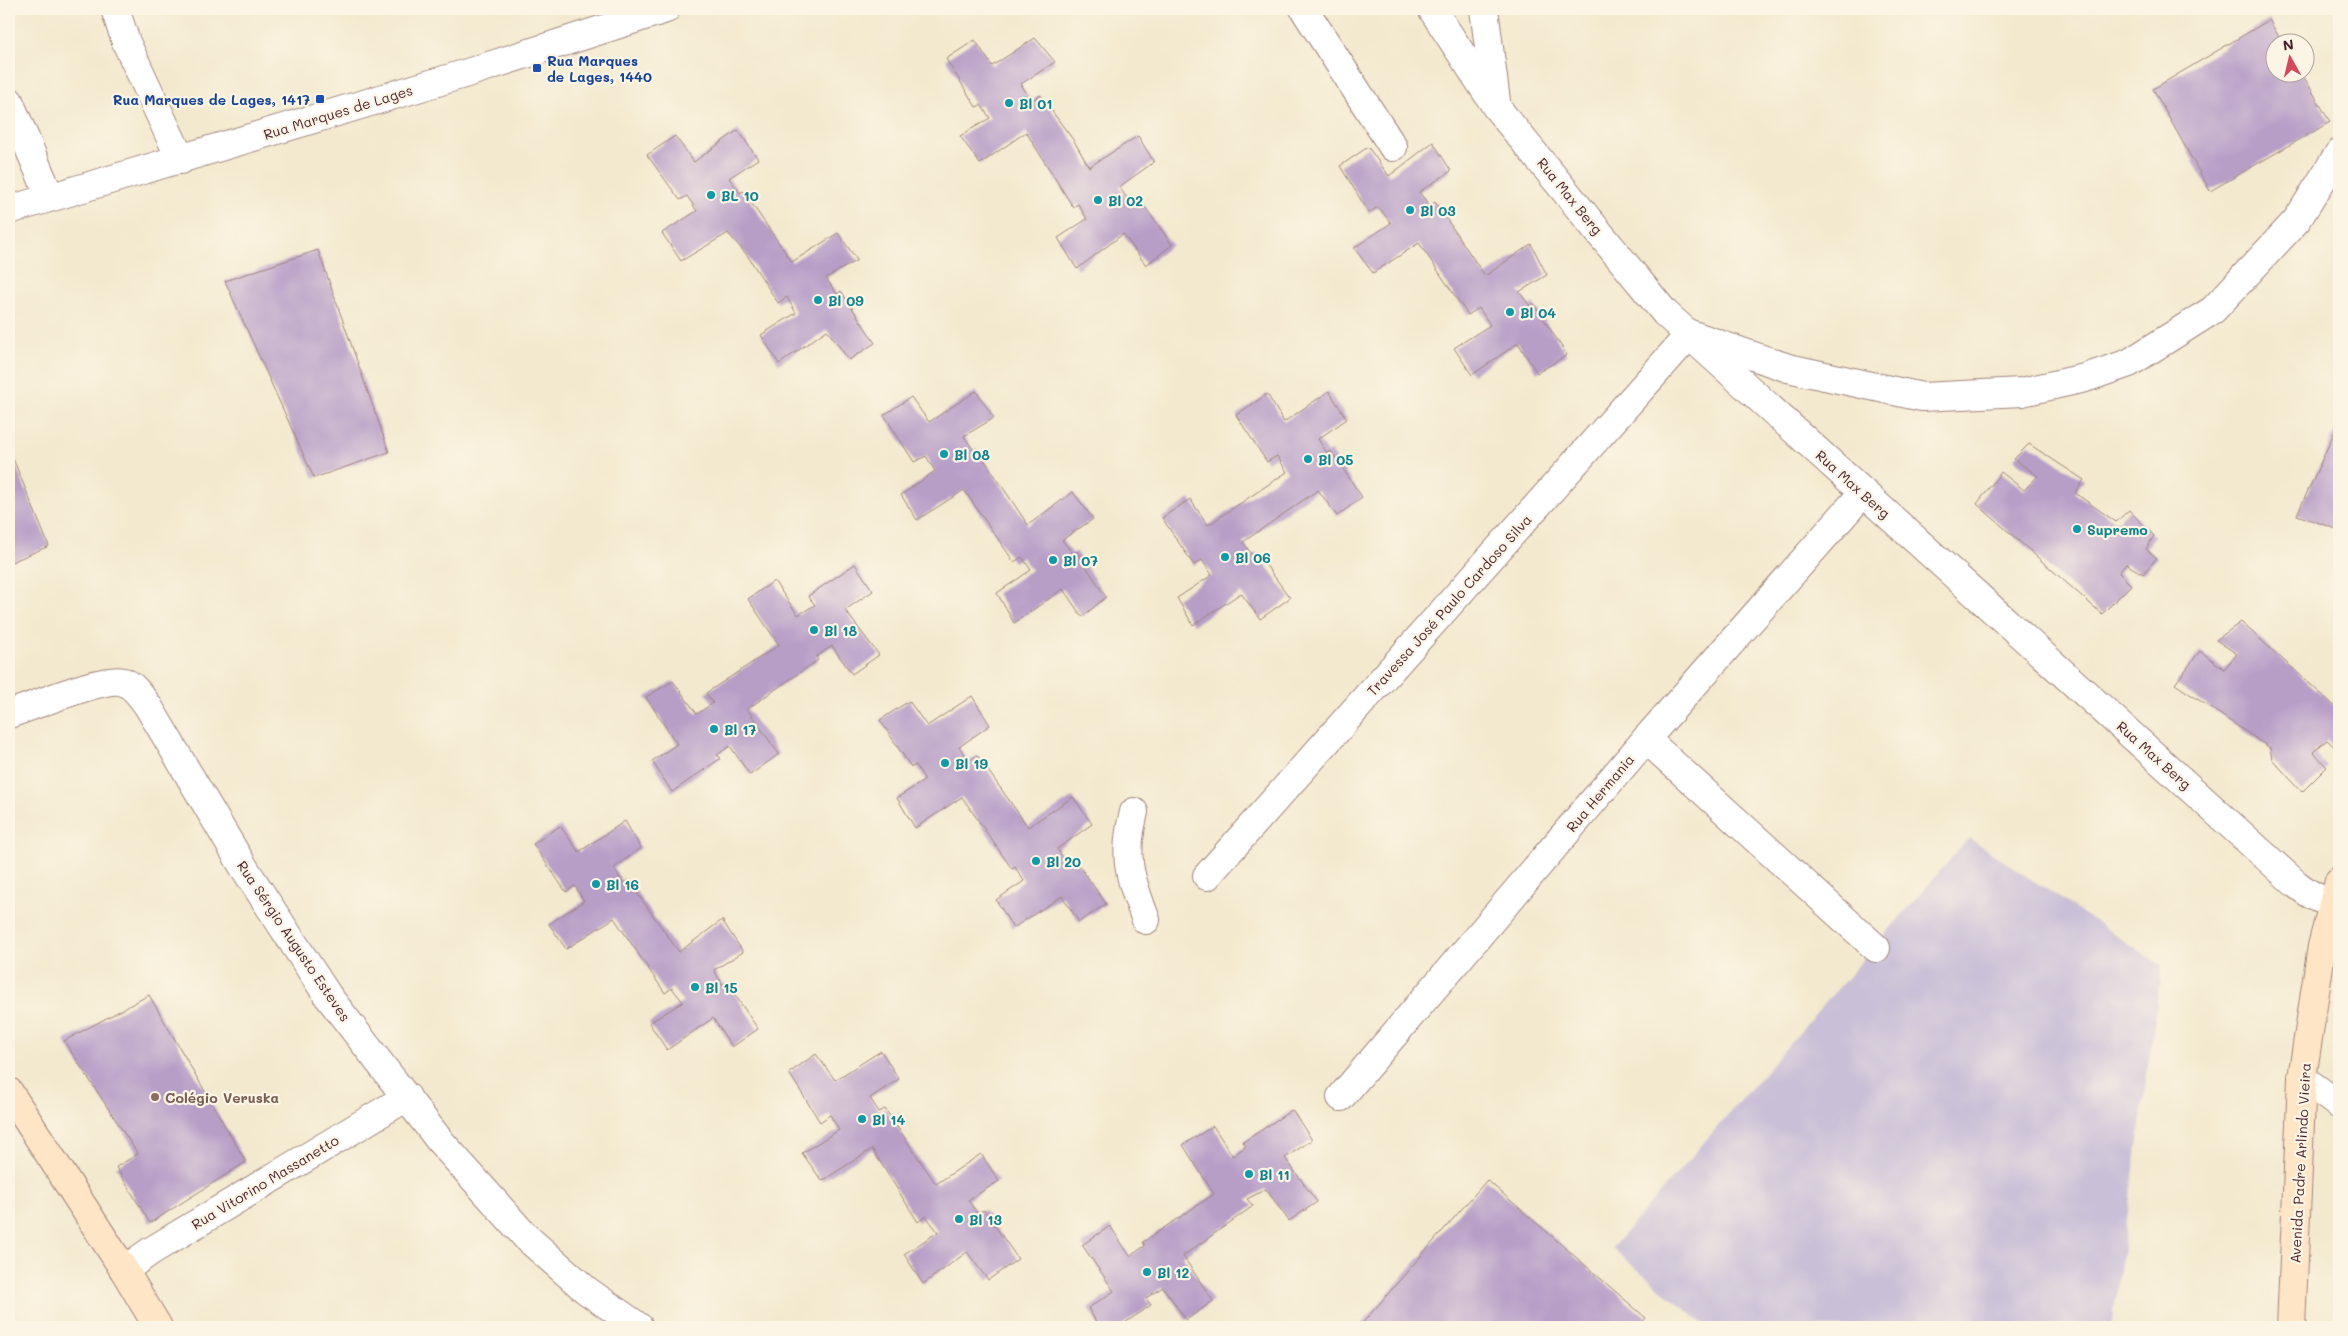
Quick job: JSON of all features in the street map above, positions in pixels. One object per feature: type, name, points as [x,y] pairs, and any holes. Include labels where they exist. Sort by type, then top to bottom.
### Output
[{"type":"main road","name":"Avenida Padre Arlindo Vieira","points":[[2291,1327],[2302,1078],[2322,946],[2337,895]]},
{"type":"main road","points":[[9,1092],[124,1270],[158,1327]]},
{"type":"street","points":[[115,9],[126,42],[181,160]]},
{"type":"street","name":"Rua Marques de Lages","points":[[9,210],[464,74],[638,14],[666,9]]},
{"type":"street","points":[[1304,9],[1393,147]]},
{"type":"street","name":"Rua Max Berg","points":[[1432,9],[1497,108],[1665,313],[2296,884],[2310,895],[2337,895]]},
{"type":"street","points":[[1484,9],[1497,108]]},
{"type":"street","points":[[9,101],[50,197]]},
{"type":"street","points":[[1690,334],[1788,368],[1922,397],[2022,392],[2085,378],[2129,362],[2213,310],[2297,220],[2339,153]]},
{"type":"street","name":"Travessa José Paulo Cardoso Silva","points":[[1207,876],[1690,334]]},
{"type":"street","name":"Rua Hermania","points":[[1342,1097],[1646,739],[1863,493]]},
{"type":"street","name":"Rua Sérgio Augusto Esteves","points":[[9,714],[102,682],[114,680],[130,685],[148,706],[243,866],[328,996],[408,1096],[440,1141],[526,1237],[586,1290],[639,1327]]},
{"type":"street","points":[[1646,739],[1876,948]]},
{"type":"street","points":[[1134,812],[1128,833],[1127,862],[1146,920]]},
{"type":"street","points":[[2302,1078],[2339,1105]]},
{"type":"street","name":"Rua Vitorino Massanetto","points":[[124,1270],[151,1251],[408,1096]]},
{"type":"shaded area","points":[[1969,838],[2162,966],[2112,1327],[1707,1327],[1612,1248]]},
{"type":"building","points":[[2269,20],[2276,32],[2266,32],[2266,82],[2307,82],[2330,122],[2210,191],[2153,89]]},
{"type":"building","points":[[1035,38],[1055,62],[1021,84],[1031,101],[1040,95],[1074,141],[1089,167],[1138,136],[1154,162],[1119,187],[1131,203],[1138,197],[1172,245],[1146,265],[1123,234],[1077,269],[1058,238],[1087,219],[1078,204],[1073,207],[1026,132],[980,164],[960,136],[990,118],[981,105],[976,107],[946,59],[975,40],[992,66]]},
{"type":"building","points":[[738,130],[758,159],[729,178],[740,193],[743,191],[792,262],[838,233],[857,260],[826,278],[837,294],[841,291],[875,343],[849,360],[827,330],[779,364],[761,335],[796,313],[787,297],[778,303],[747,255],[728,233],[681,261],[662,233],[697,211],[687,196],[680,200],[647,155],[675,136],[694,162]]},
{"type":"building","points":[[1433,142],[1451,171],[1419,192],[1430,206],[1435,202],[1485,276],[1531,244],[1547,275],[1519,292],[1530,306],[1533,303],[1567,355],[1537,373],[1518,343],[1472,375],[1454,348],[1490,325],[1479,308],[1468,315],[1419,243],[1373,273],[1354,248],[1391,223],[1378,207],[1369,213],[1340,166],[1368,147],[1389,176]]},
{"type":"building","points":[[318,250],[389,452],[314,478],[225,281]]},
{"type":"building","points":[[976,391],[994,418],[964,436],[974,451],[977,449],[1028,525],[1073,492],[1093,519],[1062,540],[1073,554],[1076,551],[1106,597],[1082,617],[1063,589],[1014,623],[997,593],[1031,570],[1022,557],[1014,562],[964,490],[917,520],[901,495],[935,471],[926,456],[914,462],[884,415],[911,397],[929,422]]},
{"type":"building","points":[[1329,391],[1347,419],[1318,439],[1327,453],[1331,451],[1362,497],[1337,516],[1318,490],[1243,542],[1252,555],[1257,553],[1290,598],[1260,619],[1241,593],[1193,625],[1177,598],[1212,575],[1202,560],[1194,565],[1162,518],[1190,499],[1208,525],[1287,472],[1277,456],[1267,462],[1236,415],[1267,394],[1284,422]]},
{"type":"building","points":[[2339,422],[2339,530],[2297,515]]},
{"type":"building","name":"Supremo","points":[[2029,444],[2084,480],[2075,493],[2116,522],[2129,510],[2154,536],[2146,549],[2157,558],[2143,574],[2126,564],[2119,573],[2131,585],[2102,614],[1977,504],[2001,472],[2024,490],[2038,476],[2014,459]]},
{"type":"building","points":[[9,449],[49,546],[9,563]]},
{"type":"building","points":[[855,564],[873,591],[845,610],[879,655],[852,674],[832,646],[816,657],[818,660],[747,709],[779,754],[750,775],[730,746],[717,755],[721,758],[672,792],[652,761],[677,744],[646,697],[673,681],[697,714],[713,703],[706,693],[779,645],[748,599],[774,581],[798,615],[815,605],[808,596]]},
{"type":"building","points":[[2241,622],[2339,710],[2339,751],[2327,740],[2313,752],[2327,767],[2302,792],[2272,759],[2270,748],[2175,684],[2200,651],[2224,669],[2237,654],[2216,640]]},
{"type":"building","points":[[972,696],[990,725],[959,747],[969,761],[977,755],[1028,827],[1073,797],[1092,824],[1057,849],[1067,863],[1074,858],[1106,904],[1079,922],[1062,896],[1013,928],[996,900],[1024,881],[1015,867],[1012,869],[962,797],[915,828],[897,798],[925,780],[916,765],[911,767],[880,720],[909,701],[927,726]]},
{"type":"building","points":[[625,821],[641,848],[614,868],[623,883],[628,880],[679,952],[722,920],[743,952],[714,970],[723,985],[727,983],[758,1029],[732,1047],[713,1018],[667,1050],[649,1023],[683,1002],[672,988],[665,993],[614,918],[566,949],[549,924],[584,901],[575,886],[566,892],[533,844],[560,826],[579,852]]},
{"type":"building","name":"Colégio Veruska","points":[[149,995],[246,1162],[150,1223],[116,1167],[138,1154],[64,1041]]},
{"type":"building","points":[[881,1051],[899,1079],[870,1098],[879,1112],[885,1109],[936,1184],[981,1154],[999,1181],[968,1200],[977,1213],[984,1210],[1018,1259],[988,1280],[967,1252],[923,1284],[904,1254],[938,1232],[926,1216],[918,1222],[872,1149],[822,1181],[802,1153],[839,1130],[830,1115],[820,1122],[789,1073],[816,1054],[835,1080]]},
{"type":"building","points":[[1292,1110],[1312,1140],[1285,1158],[1317,1202],[1289,1221],[1266,1189],[1247,1199],[1253,1206],[1183,1256],[1213,1301],[1186,1320],[1163,1287],[1146,1298],[1151,1305],[1119,1327],[1099,1327],[1088,1308],[1114,1291],[1082,1245],[1110,1226],[1130,1256],[1145,1246],[1143,1242],[1214,1194],[1183,1145],[1213,1126],[1233,1156],[1246,1146],[1243,1142]]},
{"type":"building","points":[[1487,1180],[1646,1318],[1638,1327],[1359,1327]]},
{"type":"place","name":"Rua Marques de Lages, 1440","points":[[537,68]]},
{"type":"place","name":"Rua Marques de Lages, 1417","points":[[320,99]]},
{"type":"place","name":"Bl 01","points":[[1009,103]]},
{"type":"place","name":"BL 10","points":[[711,195]]},
{"type":"place","name":"Bl 02","points":[[1098,200]]},
{"type":"place","name":"Bl 03","points":[[1410,210]]},
{"type":"place","name":"Bl 09","points":[[818,300]]},
{"type":"place","name":"Bl 04","points":[[1510,312]]},
{"type":"place","name":"Bl 08","points":[[944,454]]},
{"type":"place","name":"Bl 05","points":[[1308,459]]},
{"type":"place","name":"Supremo","points":[[2077,529]]},
{"type":"place","name":"Bl 06","points":[[1225,557]]},
{"type":"place","name":"Bl 07","points":[[1053,560]]},
{"type":"place","name":"Bl 18","points":[[814,630]]},
{"type":"place","name":"Bl 17","points":[[714,729]]},
{"type":"place","name":"Bl 19","points":[[945,763]]},
{"type":"place","name":"Bl 20","points":[[1036,861]]},
{"type":"place","name":"Bl 16","points":[[596,884]]},
{"type":"place","name":"Bl 15","points":[[695,987]]},
{"type":"place","name":"Colégio Veruska","points":[[155,1097]]},
{"type":"place","name":"Bl 14","points":[[862,1119]]},
{"type":"place","name":"Bl 11","points":[[1249,1174]]},
{"type":"place","name":"Bl 13","points":[[959,1219]]},
{"type":"place","name":"Bl 12","points":[[1147,1272]]}]
